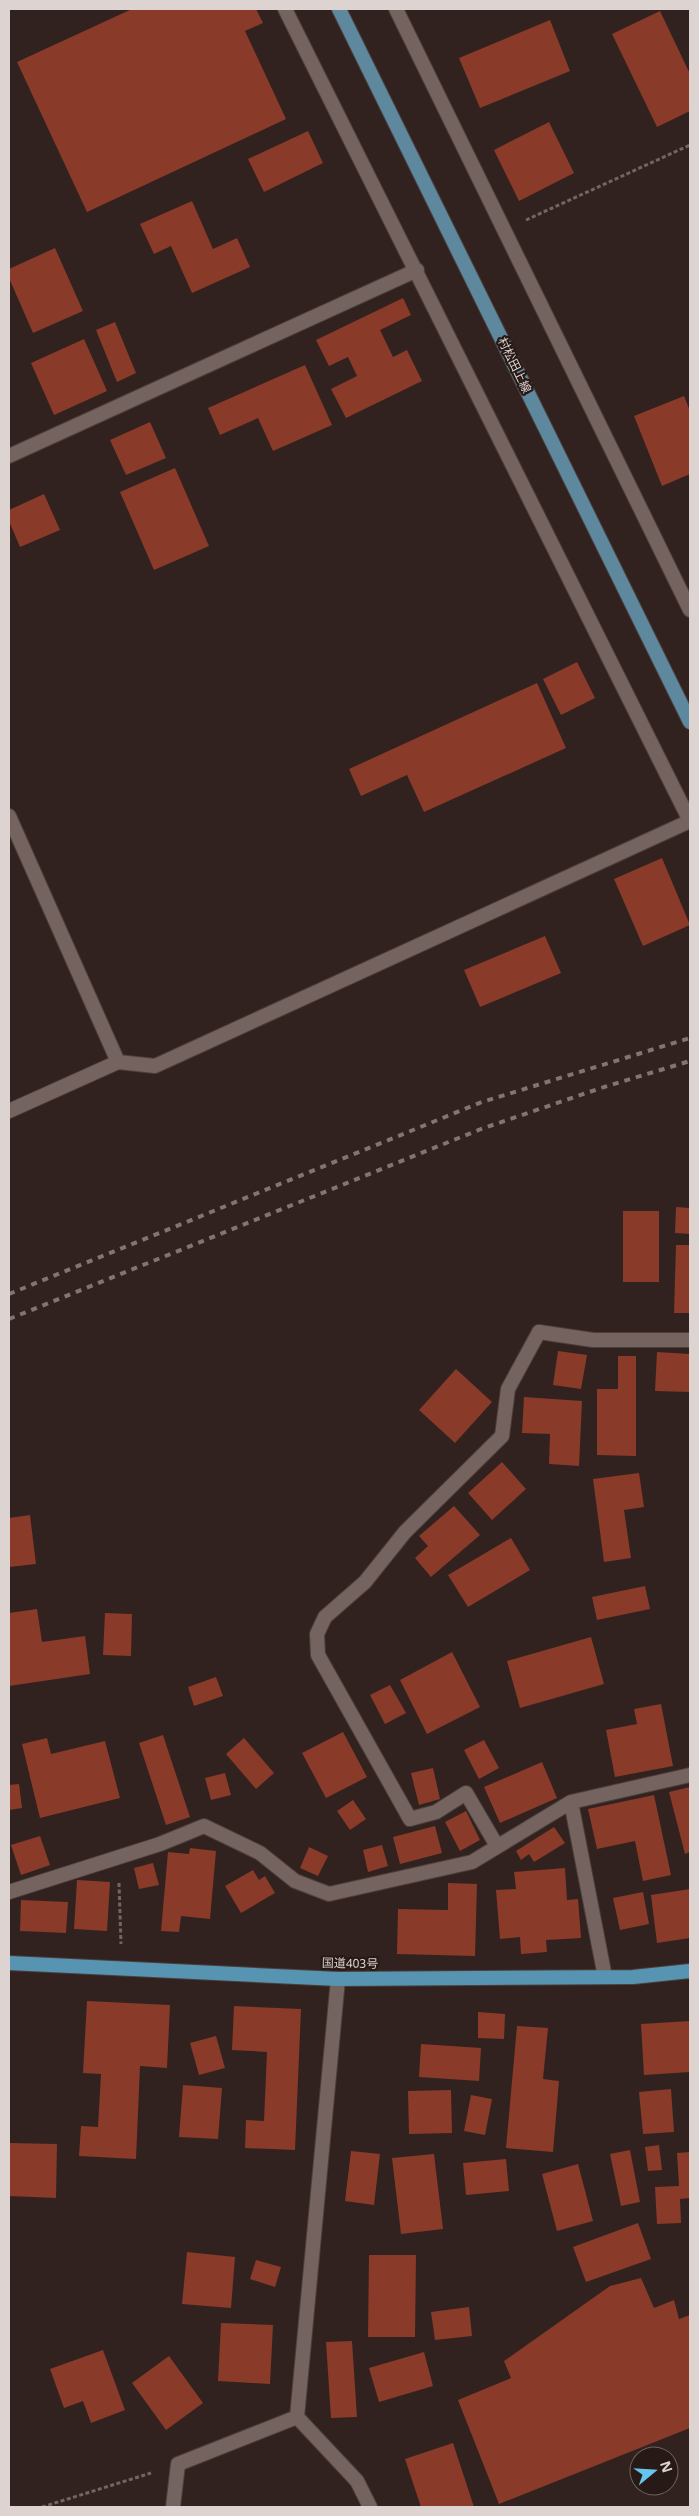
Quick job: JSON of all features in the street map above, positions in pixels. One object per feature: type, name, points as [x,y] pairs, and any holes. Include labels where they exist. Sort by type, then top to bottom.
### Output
[{"type":"highway","name":"国道403号","points":[[9,1960],[121,1970],[338,1979],[633,1977],[690,1971]]},
{"type":"main road","name":"村松田上線","points":[[339,9],[690,722]]},
{"type":"street","points":[[9,1111],[118,1062],[155,1066],[690,821],[417,270],[285,9]]},
{"type":"street","points":[[396,9],[690,610]]},
{"type":"street","points":[[9,456],[417,270]]},
{"type":"street","points":[[9,816],[118,1062]]},
{"type":"street","points":[[497,1846],[466,1793],[436,1812],[410,1819],[318,1655],[317,1634],[325,1617],[366,1582],[404,1532],[502,1436],[508,1389],[539,1332],[593,1340],[690,1340]]},
{"type":"street","points":[[9,1892],[160,1844],[204,1826],[260,1853],[295,1881],[329,1894],[472,1862],[570,1802],[690,1775]]},
{"type":"street","points":[[570,1802],[605,1977]]},
{"type":"street","points":[[338,1979],[297,2417],[356,2481],[370,2507]]},
{"type":"street","points":[[173,2507],[178,2464],[297,2417]]},
{"type":"path","points":[[505,230],[690,145]]},
{"type":"path","points":[[118,1857],[121,1970]]},
{"type":"path","points":[[42,2507],[178,2464]]},
{"type":"building","points":[[132,9],[256,9],[263,23],[245,31],[286,119],[87,212],[17,62]]},
{"type":"building","points":[[660,11],[690,74],[690,111],[657,127],[612,34]]},
{"type":"building","points":[[550,20],[570,71],[480,108],[459,58]]},
{"type":"building","points":[[549,122],[574,173],[519,201],[494,150]]},
{"type":"building","points":[[308,131],[323,163],[264,192],[248,159]]},
{"type":"building","points":[[192,201],[213,249],[237,238],[250,267],[192,293],[171,246],[154,254],[140,224]]},
{"type":"building","points":[[55,248],[83,311],[33,333],[9,278],[9,269]]},
{"type":"building","points":[[403,298],[411,315],[380,330],[393,357],[407,350],[422,381],[346,418],[331,389],[357,376],[348,357],[329,366],[316,340]]},
{"type":"building","points":[[115,322],[136,373],[117,382],[96,330]]},
{"type":"building","points":[[84,339],[107,391],[54,415],[31,363]]},
{"type":"building","points":[[305,365],[332,425],[273,451],[258,418],[220,435],[208,408]]},
{"type":"building","points":[[684,396],[690,411],[690,474],[662,486],[634,416]]},
{"type":"building","points":[[150,422],[166,458],[126,475],[110,440]]},
{"type":"building","points":[[175,468],[209,546],[154,570],[120,492]]},
{"type":"building","points":[[44,494],[60,530],[20,547],[9,521],[9,510]]},
{"type":"building","points":[[577,662],[595,698],[561,715],[543,679]]},
{"type":"building","points":[[537,683],[566,748],[424,812],[407,775],[361,796],[349,769]]},
{"type":"building","points":[[662,858],[690,925],[643,946],[614,879]]},
{"type":"building","points":[[545,936],[561,973],[480,1007],[464,970]]},
{"type":"building","points":[[676,1207],[690,1208],[690,1234],[675,1233]]},
{"type":"building","points":[[623,1211],[659,1211],[659,1282],[623,1282]]},
{"type":"building","points":[[676,1245],[690,1245],[690,1313],[674,1313]]},
{"type":"building","points":[[558,1351],[587,1355],[581,1389],[553,1385]]},
{"type":"building","points":[[657,1352],[690,1354],[690,1392],[655,1391]]},
{"type":"building","points":[[618,1356],[636,1356],[636,1456],[597,1455],[597,1389],[618,1389]]},
{"type":"building","points":[[456,1369],[492,1402],[455,1443],[419,1410]]},
{"type":"building","points":[[524,1397],[582,1401],[579,1466],[549,1464],[550,1434],[522,1433]]},
{"type":"building","points":[[502,1462],[526,1489],[492,1520],[468,1493]]},
{"type":"building","points":[[639,1473],[644,1507],[624,1510],[631,1558],[604,1562],[593,1479]]},
{"type":"building","points":[[454,1506],[480,1535],[431,1577],[415,1558],[428,1546],[419,1536]]},
{"type":"building","points":[[30,1515],[36,1564],[9,1567],[9,1518]]},
{"type":"building","points":[[511,1538],[530,1570],[468,1607],[448,1575]]},
{"type":"building","points":[[645,1586],[650,1609],[597,1620],[592,1597]]},
{"type":"building","points":[[37,1609],[42,1642],[85,1636],[90,1674],[9,1686],[9,1613]]},
{"type":"building","points":[[105,1613],[132,1614],[131,1656],[103,1655]]},
{"type":"building","points":[[591,1637],[604,1684],[520,1708],[507,1661]]},
{"type":"building","points":[[452,1652],[480,1707],[427,1734],[400,1680]]},
{"type":"building","points":[[216,1677],[223,1696],[194,1706],[188,1687]]},
{"type":"building","points":[[390,1685],[406,1713],[385,1724],[370,1695]]},
{"type":"building","points":[[661,1704],[673,1766],[615,1777],[606,1730],[637,1724],[634,1709]]},
{"type":"building","points":[[343,1732],[367,1777],[326,1798],[302,1753]]},
{"type":"building","points":[[163,1735],[190,1817],[166,1825],[139,1743]]},
{"type":"building","points":[[47,1738],[51,1754],[105,1741],[120,1798],[40,1818],[22,1744]]},
{"type":"building","points":[[244,1738],[274,1773],[256,1789],[226,1754]]},
{"type":"building","points":[[484,1740],[499,1768],[479,1779],[464,1750]]},
{"type":"building","points":[[542,1762],[557,1798],[500,1823],[484,1787]]},
{"type":"building","points":[[433,1768],[440,1799],[419,1805],[411,1773]]},
{"type":"building","points":[[225,1773],[231,1795],[211,1800],[205,1778]]},
{"type":"building","points":[[19,1784],[22,1808],[9,1810],[9,1785]]},
{"type":"building","points":[[690,1787],[690,1852],[685,1854],[669,1792]]},
{"type":"building","points":[[654,1795],[671,1875],[643,1881],[635,1841],[597,1849],[588,1809]]},
{"type":"building","points":[[353,1800],[366,1819],[350,1830],[337,1811]]},
{"type":"building","points":[[466,1811],[480,1840],[460,1851],[445,1822]]},
{"type":"building","points":[[435,1826],[442,1853],[400,1864],[393,1837]]},
{"type":"building","points":[[554,1827],[565,1843],[534,1862],[529,1854],[521,1860],[516,1851]]},
{"type":"building","points":[[40,1836],[50,1865],[21,1875],[11,1845]]},
{"type":"building","points":[[382,1845],[388,1866],[368,1872],[363,1850]]},
{"type":"building","points":[[309,1847],[328,1856],[318,1876],[300,1868]]},
{"type":"building","points":[[190,1848],[216,1851],[210,1919],[181,1916],[179,1932],[161,1931],[168,1852],[189,1854]]},
{"type":"building","points":[[153,1863],[159,1885],[139,1889],[134,1868]]},
{"type":"building","points":[[565,1868],[567,1900],[578,1899],[581,1938],[546,1940],[547,1952],[521,1954],[520,1937],[500,1939],[496,1890],[516,1889],[514,1872]]},
{"type":"building","points":[[253,1870],[259,1880],[265,1876],[275,1893],[241,1913],[225,1886]]},
{"type":"building","points":[[77,1880],[110,1882],[107,1931],[74,1929]]},
{"type":"building","points":[[448,1883],[477,1884],[475,1956],[397,1954],[398,1909],[448,1910]]},
{"type":"building","points":[[690,1889],[690,1938],[657,1943],[651,1895]]},
{"type":"building","points":[[643,1892],[649,1924],[620,1930],[613,1898]]},
{"type":"building","points":[[21,1900],[68,1902],[66,1933],[20,1931]]},
{"type":"building","points":[[87,2001],[170,2005],[167,2068],[140,2066],[136,2159],[79,2156],[81,2126],[98,2127],[101,2074],[83,2073]]},
{"type":"building","points":[[234,2006],[301,2009],[295,2150],[245,2148],[246,2120],[264,2121],[267,2052],[232,2050]]},
{"type":"building","points":[[478,2012],[505,2014],[504,2039],[478,2038]]},
{"type":"building","points":[[690,2021],[690,2072],[644,2075],[641,2024]]},
{"type":"building","points":[[517,2026],[548,2028],[543,2079],[559,2081],[553,2152],[506,2148]]},
{"type":"building","points":[[216,2036],[225,2068],[199,2075],[190,2043]]},
{"type":"building","points":[[421,2044],[481,2048],[479,2081],[419,2077]]},
{"type":"building","points":[[183,2085],[222,2088],[218,2139],[179,2137]]},
{"type":"building","points":[[671,2089],[674,2132],[643,2134],[639,2092]]},
{"type":"building","points":[[451,2090],[452,2133],[409,2134],[408,2091]]},
{"type":"building","points":[[471,2095],[492,2099],[485,2135],[464,2131]]},
{"type":"building","points":[[9,2143],[57,2144],[56,2198],[9,2196]]},
{"type":"building","points":[[659,2145],[662,2170],[648,2171],[645,2147]]},
{"type":"building","points":[[630,2150],[640,2202],[621,2206],[610,2154]]},
{"type":"building","points":[[351,2151],[380,2154],[374,2205],[345,2201]]},
{"type":"building","points":[[690,2152],[690,2198],[680,2199],[681,2223],[657,2224],[655,2187],[679,2186],[677,2153]]},
{"type":"building","points":[[434,2154],[443,2229],[401,2234],[392,2158]]},
{"type":"building","points":[[506,2159],[509,2191],[466,2195],[463,2163]]},
{"type":"building","points":[[578,2164],[593,2221],[557,2231],[542,2174]]},
{"type":"building","points":[[638,2223],[651,2259],[586,2282],[573,2247]]},
{"type":"building","points":[[187,2252],[235,2257],[231,2308],[182,2304]]},
{"type":"building","points":[[369,2255],[416,2255],[415,2337],[368,2337]]},
{"type":"building","points":[[256,2260],[281,2267],[275,2287],[250,2279]]},
{"type":"building","points":[[641,2278],[654,2308],[674,2300],[679,2319],[690,2315],[690,2428],[645,2446],[629,2446],[629,2452],[499,2504],[458,2400],[511,2378],[504,2361],[610,2286]]},
{"type":"building","points":[[469,2307],[472,2336],[435,2340],[431,2312]]},
{"type":"building","points":[[221,2323],[273,2325],[270,2384],[218,2381]]},
{"type":"building","points":[[352,2341],[357,2417],[331,2418],[326,2342]]},
{"type":"building","points":[[103,2350],[125,2410],[91,2423],[83,2401],[64,2408],[50,2369]]},
{"type":"building","points":[[424,2352],[433,2386],[379,2402],[369,2368]]},
{"type":"building","points":[[169,2356],[203,2403],[166,2430],[132,2383]]},
{"type":"building","points":[[453,2443],[474,2507],[421,2507],[405,2459]]},
{"type":"railway","points":[[9,1294],[482,1102],[690,1038]]},
{"type":"railway","points":[[9,1319],[481,1129],[601,1088],[690,1061]]}]
